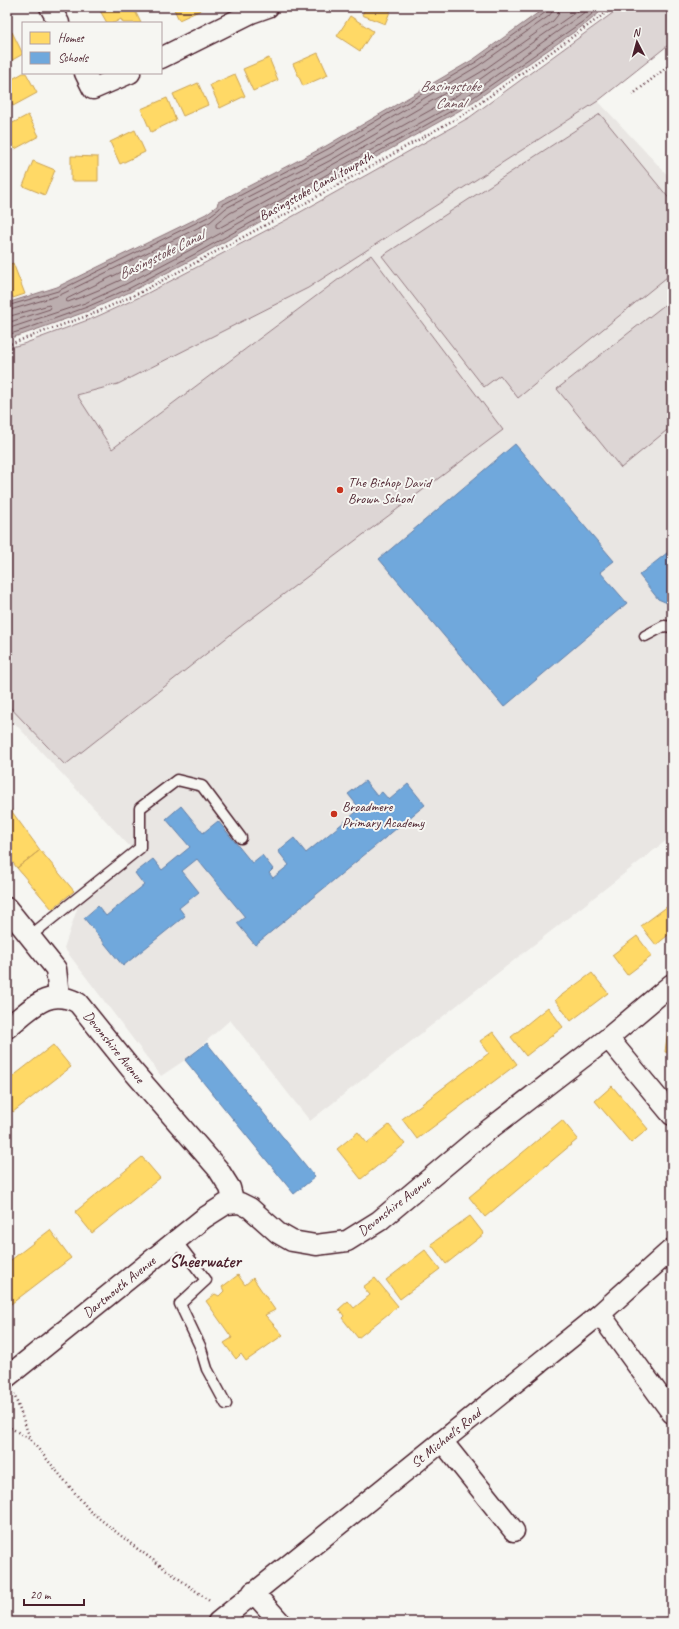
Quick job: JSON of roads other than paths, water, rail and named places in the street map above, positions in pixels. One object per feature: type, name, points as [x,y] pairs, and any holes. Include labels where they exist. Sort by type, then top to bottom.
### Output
[{"type":"street","points":[[50,7],[58,22]]},
{"type":"street","points":[[162,58],[251,13],[268,7]]},
{"type":"street","points":[[86,74],[93,89],[128,74]]},
{"type":"street","points":[[7,908],[56,968],[59,996],[44,999],[7,1028]]},
{"type":"street","name":"Devonshire Avenue","points":[[59,996],[69,998],[78,1003],[132,1069],[218,1169],[230,1188],[234,1203],[240,1203],[250,1208],[278,1233],[292,1241],[316,1245],[347,1242],[379,1221],[478,1138],[608,1038],[672,984]]},
{"type":"street","points":[[608,1038],[672,1115]]},
{"type":"street","name":"Dartmouth Avenue","points":[[11,1374],[213,1212],[226,1204],[234,1203]]},
{"type":"street","name":"St Michael's Road","points":[[223,1618],[253,1592],[600,1314],[672,1249]]},
{"type":"street","points":[[600,1314],[672,1413]]},
{"type":"street","points":[[442,1441],[514,1531]]},
{"type":"street","points":[[253,1592],[280,1622]]},
{"type":"lane","points":[[645,636],[664,626],[672,627]]},
{"type":"lane","points":[[30,936],[140,848],[140,808],[177,780],[202,786],[240,838]]},
{"type":"lane","points":[[176,1241],[206,1280],[180,1304],[200,1346],[207,1369],[226,1404]]},
{"type":"water","name":"Basingstoke Canal","points":[[546,7],[606,7],[587,23],[464,108],[197,257],[130,292],[88,311],[7,339],[7,303],[57,287],[206,214],[217,206],[218,202],[326,146],[474,59]]},
{"type":"place","name":"The Bishop David Brown School","points":[[340,490]]},
{"type":"place","name":"Broadmere Primary Academy","points":[[334,814]]},
{"type":"district","name":"Sheerwater","points":[[205,1261]]}]
